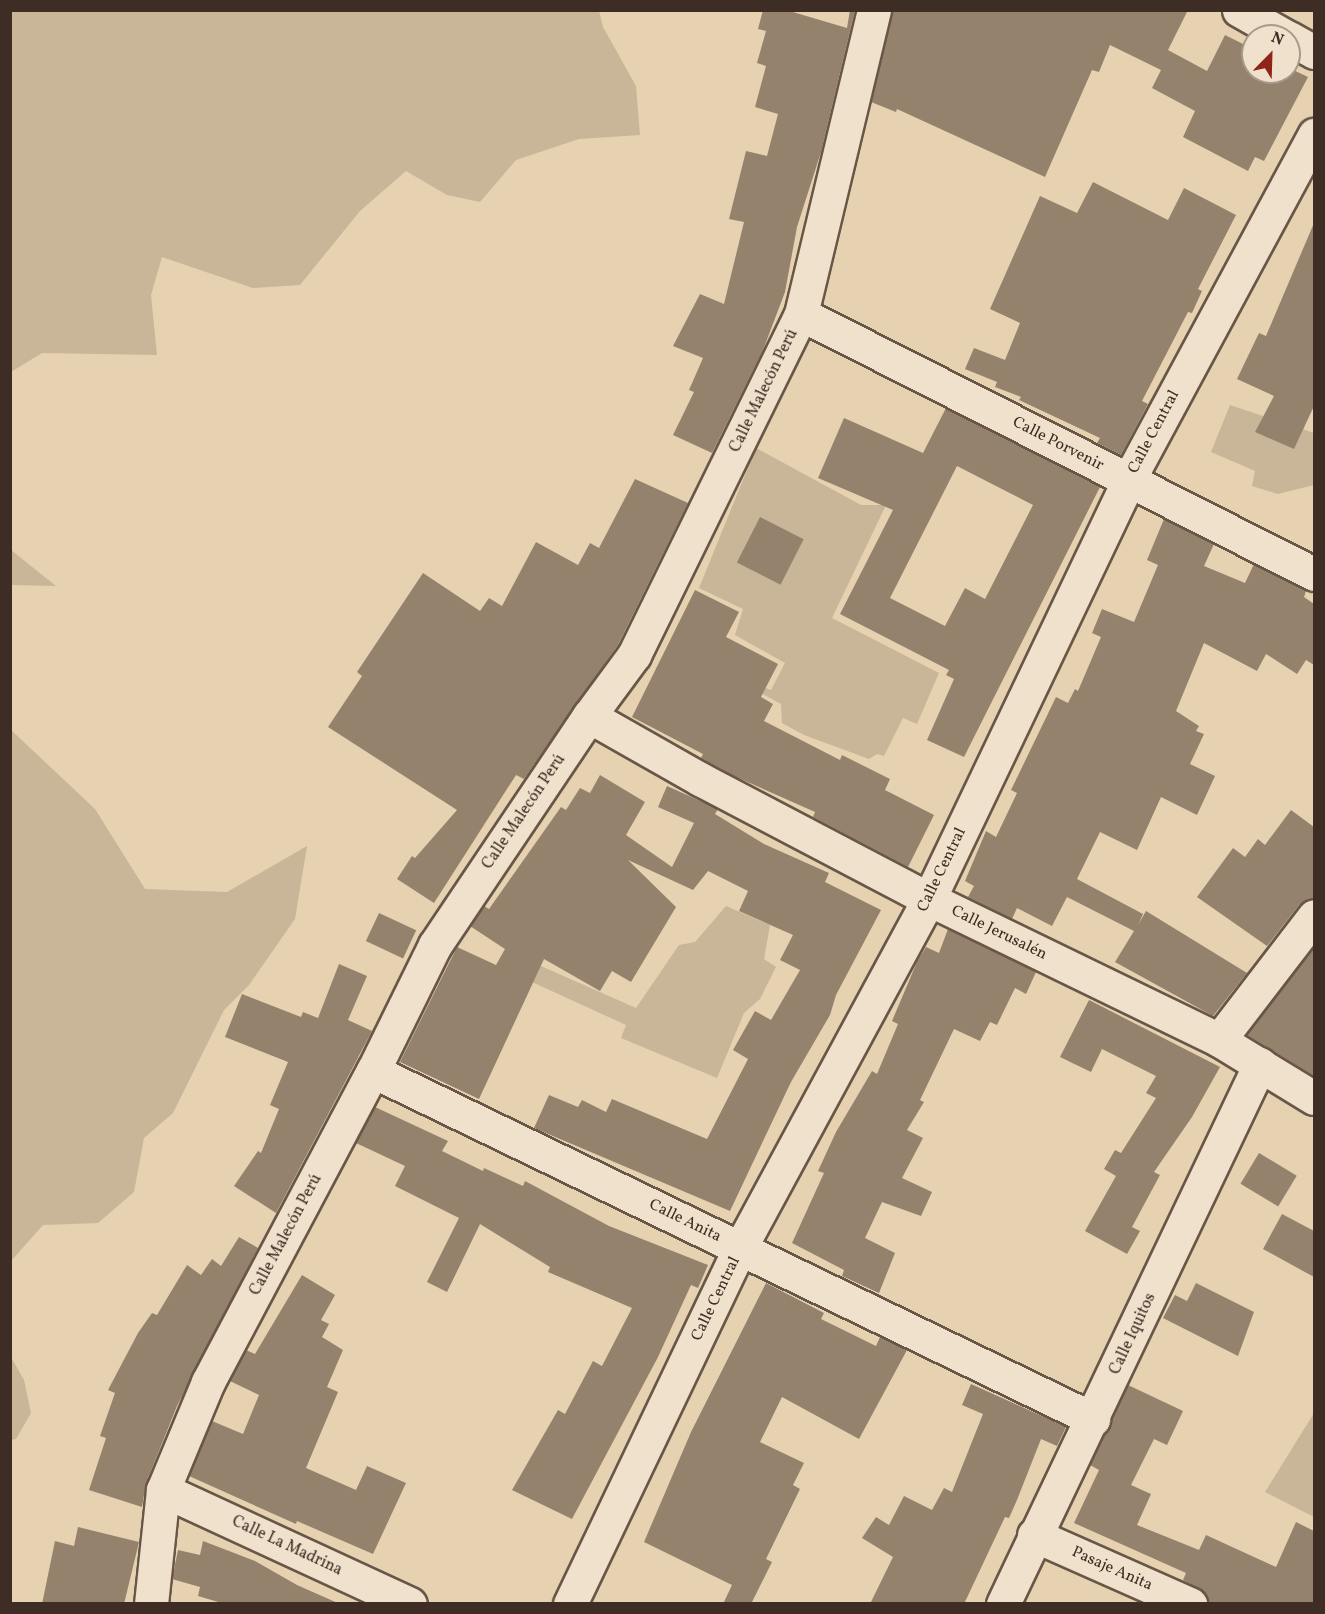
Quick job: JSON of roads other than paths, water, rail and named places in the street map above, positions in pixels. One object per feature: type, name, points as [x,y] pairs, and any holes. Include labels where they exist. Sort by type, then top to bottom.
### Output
[{"type":"street","name":"Calle Malecón Perú","points":[[151,1604],[163,1490],[208,1382],[374,1071],[435,945],[589,716],[634,655],[801,314],[874,10]]},
{"type":"street","points":[[1239,10],[1264,24]]},
{"type":"street","name":"Calle Central","points":[[570,1604],[740,1248],[929,900],[1128,479],[1314,135]]},
{"type":"street","name":"Calle Porvenir","points":[[801,314],[1314,574]]},
{"type":"street","name":"Calle Jerusalén","points":[[589,716],[700,779],[929,900],[1219,1040],[1314,1098]]},
{"type":"street","points":[[1219,1040],[1314,916]]},
{"type":"street","name":"Calle Iquitos","points":[[1004,1604],[1034,1534],[1093,1419],[1260,1064]]},
{"type":"street","name":"Calle Anita","points":[[374,1071],[1093,1419]]},
{"type":"street","name":"Calle La Madrina","points":[[163,1490],[410,1604]]},
{"type":"street","name":"Pasaje Anita","points":[[1034,1534],[1190,1604]]}]
